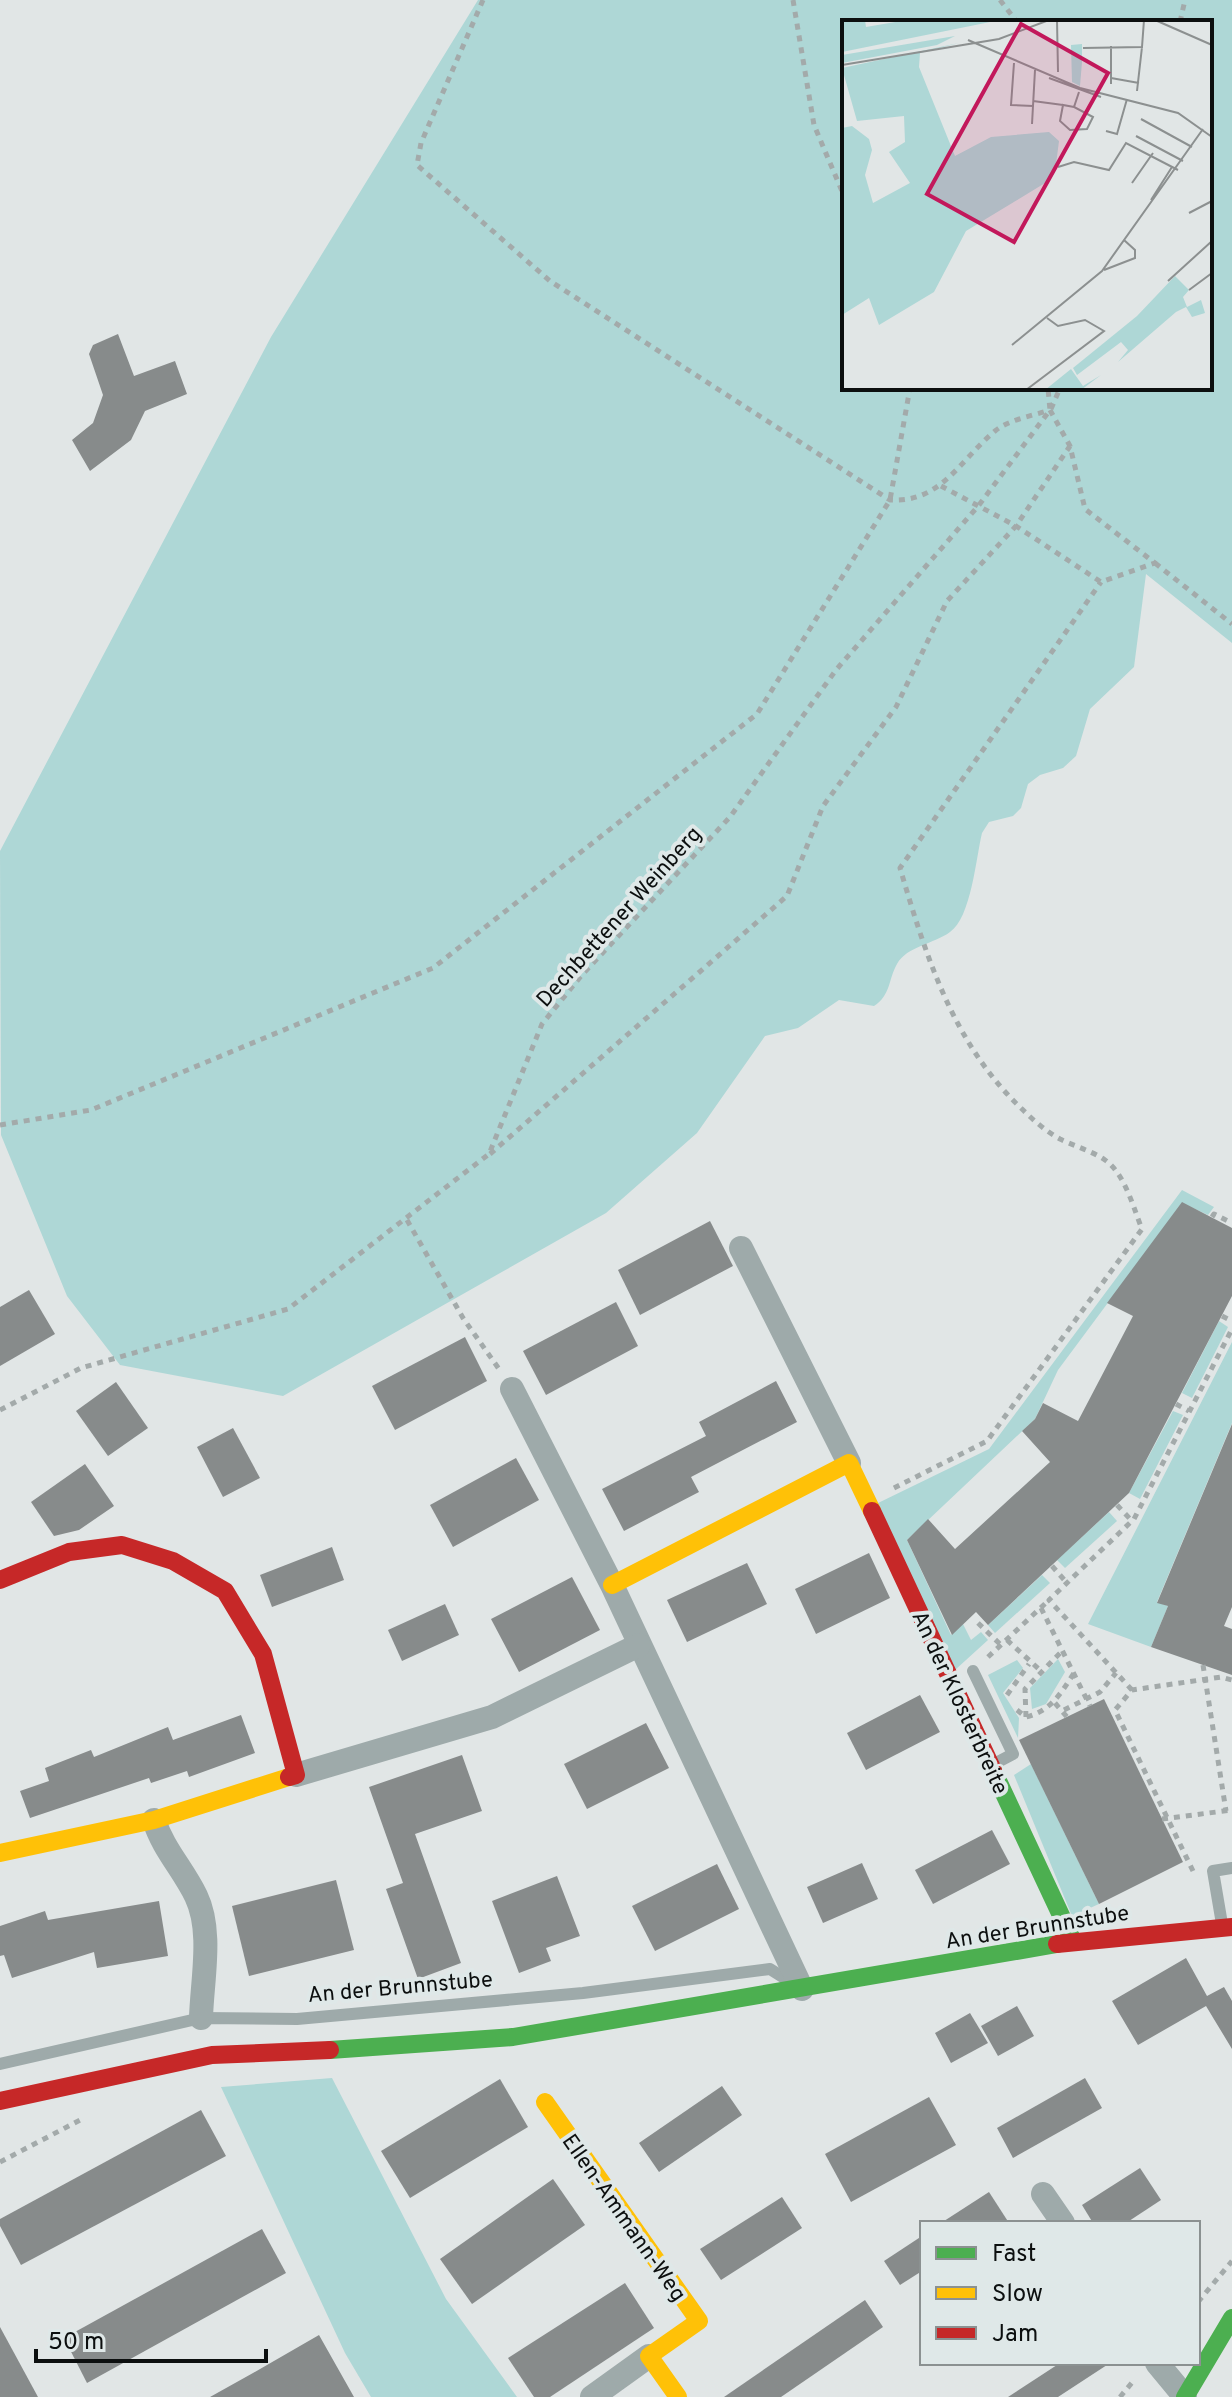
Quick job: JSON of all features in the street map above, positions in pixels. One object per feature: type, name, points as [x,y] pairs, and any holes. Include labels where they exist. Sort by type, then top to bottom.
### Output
[{"type":"street","name":"An der Klosterbreite","points":[[741,1248],[868,1501],[1073,1941]]},
{"type":"street","points":[[512,1389],[612,1585],[802,1989]]},
{"type":"street","points":[[612,1585],[849,1463]]},
{"type":"street","points":[[0,1580],[69,1552],[122,1545],[173,1561],[225,1591],[263,1654],[296,1775]]},
{"type":"street","points":[[0,1853],[154,1820],[492,1717],[639,1645]]},
{"type":"street","points":[[154,1820],[160,1839],[196,1894],[205,1918],[201,2018]]},
{"type":"street","name":"An der Brunnstube","points":[[0,2101],[212,2055],[388,2048],[513,2037],[1073,1941],[1227,1927]]},
{"type":"street","name":"Ellen-Ammann-Weg","points":[[545,2102],[699,2321],[592,2397]]},
{"type":"street","points":[[1043,2194],[1062,2221]]},
{"type":"street","points":[[1159,2365],[1185,2397],[1232,2318]]},
{"type":"street","points":[[649,2356],[678,2397]]},
{"type":"lane","points":[[973,1671],[1013,1754],[991,1765]]},
{"type":"lane","points":[[1227,1927],[1213,1871],[1232,1868]]},
{"type":"lane","name":"An der Brunnstube","points":[[0,2064],[201,2018],[297,2019],[583,1993],[770,1969],[802,1989]]},
{"type":"path","points":[[483,0],[421,143],[417,165],[550,281],[890,500],[911,501],[941,486],[997,429],[1050,410]]},
{"type":"path","points":[[793,0],[814,125],[842,191]]},
{"type":"path","points":[[1000,0],[1015,20]]},
{"type":"path","points":[[1180,20],[1185,0]]},
{"type":"path","points":[[0,1125],[91,1110],[433,968],[757,714],[890,500],[910,390]]},
{"type":"path","points":[[1048,390],[1050,410],[1070,446],[1085,509],[1232,624]]},
{"type":"path","name":"Dechbettener Weinberg","points":[[0,1410],[81,1368],[288,1309],[489,1154],[542,1024],[581,976],[730,817],[836,670],[979,505],[1050,410],[1059,390]]},
{"type":"path","points":[[489,1154],[787,896],[823,806],[896,707],[947,601],[1016,526],[1070,446]]},
{"type":"path","points":[[941,486],[1016,526],[1101,582]]},
{"type":"path","points":[[868,1501],[987,1441],[1142,1229],[1120,1177],[1106,1160],[1056,1137],[1022,1110],[991,1077],[968,1044],[926,956],[900,868],[1101,582],[1155,563]]},
{"type":"path","points":[[1212,1217],[1214,1214],[1232,1223]]},
{"type":"path","points":[[407,1220],[463,1318],[512,1389]]},
{"type":"path","points":[[1222,1316],[1232,1321]]},
{"type":"path","points":[[973,1671],[1132,1521],[1232,1329]]},
{"type":"path","points":[[1176,1404],[1190,1411]]},
{"type":"path","points":[[1117,1505],[1132,1521]]},
{"type":"path","points":[[1052,1566],[1067,1583]]},
{"type":"path","points":[[1049,1600],[1132,1690]]},
{"type":"path","points":[[1041,1608],[1090,1706]]},
{"type":"path","points":[[978,1623],[1001,1645]]},
{"type":"path","points":[[1007,1640],[1029,1664],[1041,1671]]},
{"type":"path","points":[[1023,1729],[1025,1689],[1063,1650]]},
{"type":"path","points":[[1026,1717],[1006,1694],[1029,1664]]},
{"type":"path","points":[[1165,1819],[1229,1810],[1203,1665]]},
{"type":"path","points":[[1026,1717],[1055,1702],[1074,1673]]},
{"type":"path","points":[[1064,1710],[1100,1692],[1116,1673]]},
{"type":"path","points":[[1188,1861],[1165,1819],[1115,1710],[1132,1690],[1221,1677],[1232,1680]]},
{"type":"path","points":[[1055,1702],[1067,1717]]},
{"type":"path","points":[[1200,2300],[1232,2261]]},
{"type":"shaded area","points":[[478,0],[1232,0],[1232,643],[1146,574],[1134,667],[1090,709],[1076,756],[1063,768],[1040,775],[1028,784],[1021,808],[1013,816],[989,822],[982,833],[968,901],[957,925],[944,936],[901,958],[886,992],[874,1006],[839,1000],[798,1028],[765,1036],[697,1133],[606,1213],[283,1396],[120,1365],[67,1296],[1,1135],[0,851],[271,337]]},
{"type":"shaded area","points":[[1182,1190],[1214,1207],[1208,1215],[1182,1203],[1058,1370],[1035,1419],[907,1540],[951,1635],[963,1624],[971,1640],[981,1632],[988,1640],[955,1670],[876,1504],[989,1449]]},
{"type":"shaded area","points":[[1219,1321],[1228,1327],[1192,1398],[1182,1393]]},
{"type":"shaded area","points":[[1232,1342],[1232,1423],[1157,1602],[1168,1606],[1151,1647],[1088,1624]]},
{"type":"shaded area","points":[[1173,1411],[1183,1415],[1140,1499],[1129,1493]]},
{"type":"shaded area","points":[[1109,1512],[1117,1521],[1065,1568],[1057,1560]]},
{"type":"shaded area","points":[[1042,1575],[1050,1583],[995,1633],[988,1625]]},
{"type":"shaded area","points":[[1058,1659],[1065,1672],[1046,1704],[1032,1709],[1030,1688]]},
{"type":"shaded area","points":[[1017,1660],[1023,1668],[1003,1693],[1019,1718],[1018,1738],[988,1675]]},
{"type":"shaded area","points":[[1031,1764],[1099,1904],[1072,1916],[1014,1775]]},
{"type":"shaded area","points":[[332,2078],[446,2299],[517,2397],[371,2397],[345,2353],[221,2087]]},
{"type":"building","points":[[118,334],[134,376],[175,361],[187,394],[145,411],[131,440],[90,471],[72,440],[93,423],[103,395],[89,354],[93,345]]},
{"type":"building","points":[[1182,1202],[1232,1228],[1232,1296],[1129,1493],[988,1625],[976,1612],[952,1635],[907,1540],[928,1519],[955,1549],[1050,1462],[1022,1431],[1035,1419],[1043,1403],[1078,1421],[1133,1316],[1107,1303]]},
{"type":"building","points":[[710,1221],[733,1266],[640,1315],[618,1270]]},
{"type":"building","points":[[29,1290],[55,1334],[0,1366],[0,1307]]},
{"type":"building","points":[[616,1302],[638,1346],[546,1395],[523,1351]]},
{"type":"building","points":[[465,1337],[487,1381],[395,1430],[372,1386]]},
{"type":"building","points":[[776,1381],[797,1422],[691,1477],[699,1492],[624,1531],[602,1489],[706,1436],[699,1422]]},
{"type":"building","points":[[116,1382],[148,1428],[108,1456],[76,1411]]},
{"type":"building","points":[[1232,1424],[1232,1607],[1224,1626],[1232,1629],[1232,1675],[1151,1647],[1168,1606],[1157,1603]]},
{"type":"building","points":[[233,1428],[260,1478],[223,1497],[197,1447]]},
{"type":"building","points":[[516,1458],[539,1500],[453,1547],[430,1505]]},
{"type":"building","points":[[85,1464],[114,1506],[79,1530],[54,1536],[31,1502]]},
{"type":"building","points":[[332,1547],[344,1580],[272,1607],[260,1575]]},
{"type":"building","points":[[869,1553],[890,1598],[816,1634],[795,1589]]},
{"type":"building","points":[[747,1563],[767,1604],[687,1642],[667,1600]]},
{"type":"building","points":[[572,1577],[600,1630],[519,1672],[491,1619]]},
{"type":"building","points":[[445,1604],[459,1635],[402,1661],[388,1630]]},
{"type":"building","points":[[920,1695],[940,1732],[866,1770],[847,1733]]},
{"type":"building","points":[[1104,1699],[1183,1862],[1099,1904],[1019,1740]]},
{"type":"building","points":[[241,1715],[255,1753],[189,1777],[187,1771],[151,1783],[149,1778],[30,1818],[20,1791],[49,1781],[45,1768],[91,1750],[94,1757],[168,1727],[173,1740]]},
{"type":"building","points":[[646,1723],[669,1768],[587,1809],[564,1764]]},
{"type":"building","points":[[462,1755],[482,1811],[415,1834],[461,1963],[418,1979],[386,1889],[403,1883],[369,1787]]},
{"type":"building","points":[[992,1830],[1010,1864],[933,1904],[915,1870]]},
{"type":"building","points":[[862,1863],[878,1899],[823,1923],[807,1887]]},
{"type":"building","points":[[717,1864],[739,1909],[655,1951],[632,1906]]},
{"type":"building","points":[[557,1876],[580,1936],[546,1948],[551,1961],[519,1973],[492,1901]]},
{"type":"building","points":[[336,1880],[354,1950],[249,1976],[232,1906]]},
{"type":"building","points":[[159,1901],[168,1956],[97,1968],[94,1952],[12,1978],[4,1955],[0,1956],[0,1926],[45,1911],[48,1920]]},
{"type":"building","points":[[1186,1958],[1207,1996],[1224,1987],[1232,2001],[1232,2049],[1206,2006],[1138,2045],[1112,2001]]},
{"type":"building","points":[[1017,2006],[1034,2036],[998,2056],[981,2026]]},
{"type":"building","points":[[970,2013],[988,2043],[951,2063],[935,2033]]},
{"type":"building","points":[[1085,2078],[1102,2108],[1013,2158],[997,2128]]},
{"type":"building","points":[[500,2079],[528,2127],[410,2198],[381,2151]]},
{"type":"building","points":[[722,2086],[742,2115],[659,2172],[639,2143]]},
{"type":"building","points":[[929,2097],[956,2145],[851,2202],[825,2154]]},
{"type":"building","points":[[201,2110],[226,2156],[21,2265],[0,2226],[0,2219]]},
{"type":"building","points":[[1140,2168],[1161,2200],[1129,2221],[1092,2221],[1082,2205]]},
{"type":"building","points":[[553,2179],[585,2225],[472,2304],[440,2259]]},
{"type":"building","points":[[989,2192],[1008,2221],[944,2221]]},
{"type":"building","points":[[782,2197],[802,2228],[721,2280],[700,2249]]},
{"type":"building","points":[[262,2229],[286,2273],[87,2383],[64,2338]]},
{"type":"building","points":[[920,2237],[920,2272],[900,2285],[884,2261]]},
{"type":"building","points":[[625,2283],[654,2328],[550,2397],[534,2397],[508,2358]]},
{"type":"building","points":[[865,2300],[883,2327],[781,2397],[724,2397]]},
{"type":"building","points":[[0,2327],[38,2397],[0,2397]]},
{"type":"building","points":[[319,2335],[354,2397],[210,2397],[253,2373]]},
{"type":"building","points":[[1057,2365],[1107,2365],[1058,2397],[1008,2397]]},
{"type":"traffic: fast","points":[[993,1770],[1073,1941]]},
{"type":"traffic: fast","points":[[330,2050],[513,2037],[1057,1944]]},
{"type":"traffic: fast","points":[[1185,2397],[1232,2318]]},
{"type":"traffic: slow","points":[[612,1585],[849,1463],[872,1511]]},
{"type":"traffic: slow","points":[[0,1853],[154,1820],[289,1777]]},
{"type":"traffic: slow","points":[[545,2102],[699,2321],[649,2356],[678,2397]]},
{"type":"traffic: jam","points":[[872,1511],[993,1770]]},
{"type":"traffic: jam","points":[[0,1580],[69,1552],[122,1545],[173,1561],[225,1591],[263,1654],[296,1775],[289,1777]]},
{"type":"traffic: jam","points":[[1057,1944],[1232,1927]]},
{"type":"traffic: jam","points":[[0,2101],[212,2055],[330,2050]]}]
